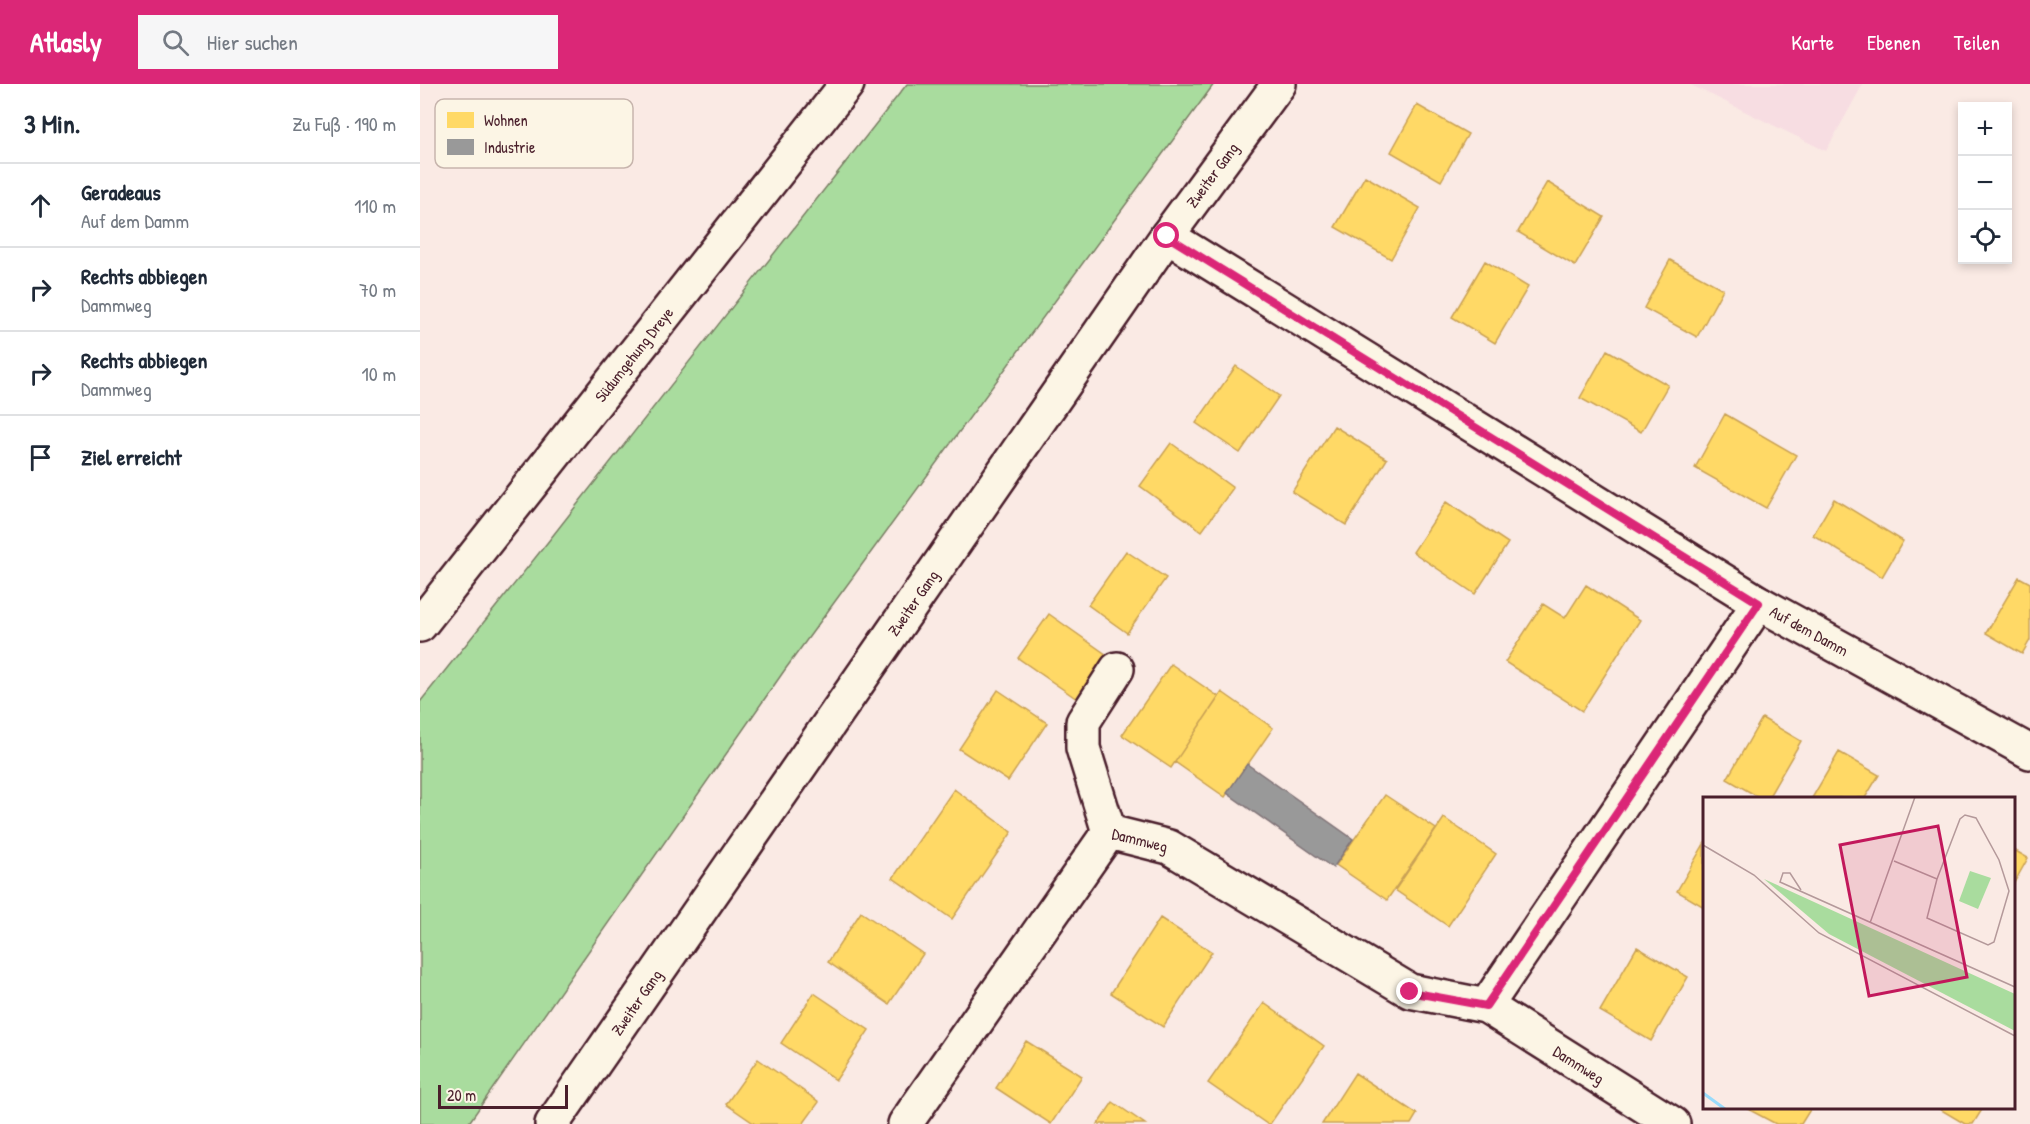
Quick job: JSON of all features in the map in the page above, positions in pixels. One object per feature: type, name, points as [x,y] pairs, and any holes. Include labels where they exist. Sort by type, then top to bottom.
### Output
[{"type":"street","name":"Südumgehung Dreye","points":[[420,625],[847,84]]},
{"type":"street","name":"Zweiter Gang","points":[[552,1124],[1167,236],[1279,84]]},
{"type":"street","name":"Auf dem Damm","points":[[1167,236],[1759,603],[2030,752]]},
{"type":"street","points":[[1486,1006],[1759,603]]},
{"type":"street","points":[[1109,832],[1083,748],[1083,722],[1117,669]]},
{"type":"street","name":"Dammweg","points":[[905,1124],[1109,832],[1169,847],[1410,992],[1486,1006],[1673,1124]]},
{"type":"shaded area","points":[[1689,84],[1863,84],[1826,151]]},
{"type":"green space","points":[[907,84],[1214,84],[784,671],[468,1124],[420,1124],[420,702]]},
{"type":"building: Wohnen","points":[[1417,105],[1468,134],[1441,181],[1391,152]]},
{"type":"building: Wohnen","points":[[1365,176],[1420,208],[1391,259],[1335,227]]},
{"type":"building: Wohnen","points":[[1547,182],[1604,217],[1575,266],[1518,232]]},
{"type":"building: Wohnen","points":[[1670,260],[1723,289],[1697,337],[1644,308]]},
{"type":"building: Wohnen","points":[[1485,261],[1528,287],[1495,343],[1452,317]]},
{"type":"building: Wohnen","points":[[1607,350],[1668,385],[1641,432],[1580,398]]},
{"type":"building: Wohnen","points":[[1236,366],[1279,396],[1240,453],[1196,423]]},
{"type":"building: Wohnen","points":[[1725,414],[1796,455],[1766,508],[1695,468]]},
{"type":"building: Wohnen","points":[[1334,426],[1387,459],[1346,525],[1292,492]]},
{"type":"building: Wohnen","points":[[1171,443],[1233,488],[1202,531],[1140,486]]},
{"type":"building: Wohnen","points":[[1834,499],[1903,541],[1882,577],[1813,535]]},
{"type":"building: Wohnen","points":[[1446,502],[1508,543],[1475,594],[1413,552]]},
{"type":"building: Wohnen","points":[[1126,551],[1166,578],[1127,633],[1088,605]]},
{"type":"building: Wohnen","points":[[2019,577],[2030,583],[2030,640],[2022,654],[1986,633]]},
{"type":"building: Wohnen","points":[[1586,585],[1640,620],[1582,711],[1505,662],[1543,604],[1565,618]]},
{"type":"building: Wohnen","points":[[1049,614],[1107,655],[1077,699],[1018,658]]},
{"type":"building: Wohnen","points":[[1171,664],[1219,697],[1171,768],[1122,735]]},
{"type":"building: Wohnen","points":[[998,690],[1047,723],[1008,781],[959,749]]},
{"type":"building: Wohnen","points":[[1222,692],[1273,728],[1225,797],[1175,762]]},
{"type":"building: Wohnen","points":[[1762,718],[1801,741],[1769,797],[1758,797],[1727,779]]},
{"type":"building: Wohnen","points":[[1839,752],[1879,775],[1866,797],[1813,797]]},
{"type":"building: Wohnen","points":[[954,789],[1012,832],[952,919],[893,878]]},
{"type":"building: Wohnen","points":[[1385,795],[1436,829],[1387,900],[1336,865]]},
{"type":"building: Wohnen","points":[[1444,818],[1496,854],[1448,926],[1395,890]]},
{"type":"building: Wohnen","points":[[1703,846],[1703,906],[1677,891]]},
{"type":"building: Wohnen","points":[[2015,851],[2028,858],[2015,881]]},
{"type":"building: Wohnen","points":[[861,912],[923,954],[889,1004],[828,962]]},
{"type":"building: Wohnen","points":[[1160,918],[1212,952],[1163,1027],[1111,993]]},
{"type":"building: Wohnen","points":[[1637,947],[1688,977],[1651,1041],[1600,1011]]},
{"type":"building: Wohnen","points":[[814,993],[869,1030],[836,1080],[781,1043]]},
{"type":"building: Wohnen","points":[[1264,1003],[1324,1046],[1270,1124],[1208,1083]]},
{"type":"building: Wohnen","points":[[1026,1041],[1082,1076],[1051,1124],[996,1088]]},
{"type":"building: Wohnen","points":[[758,1059],[819,1102],[803,1124],[755,1124],[726,1104]]},
{"type":"building: Wohnen","points":[[1355,1073],[1417,1114],[1411,1124],[1322,1124]]},
{"type":"building: Wohnen","points":[[1113,1102],[1145,1124],[1098,1124]]},
{"type":"building: Wohnen","points":[[1748,1109],[1810,1109],[1801,1124],[1776,1124]]},
{"type":"building: Wohnen","points":[[1940,1109],[1982,1109],[1973,1124],[1965,1124]]},
{"type":"building: Industrie","points":[[1247,764],[1353,839],[1333,868],[1227,793]]},
{"type":"route","points":[[1167,236],[1759,603],[1486,1006],[1410,992]]}]
